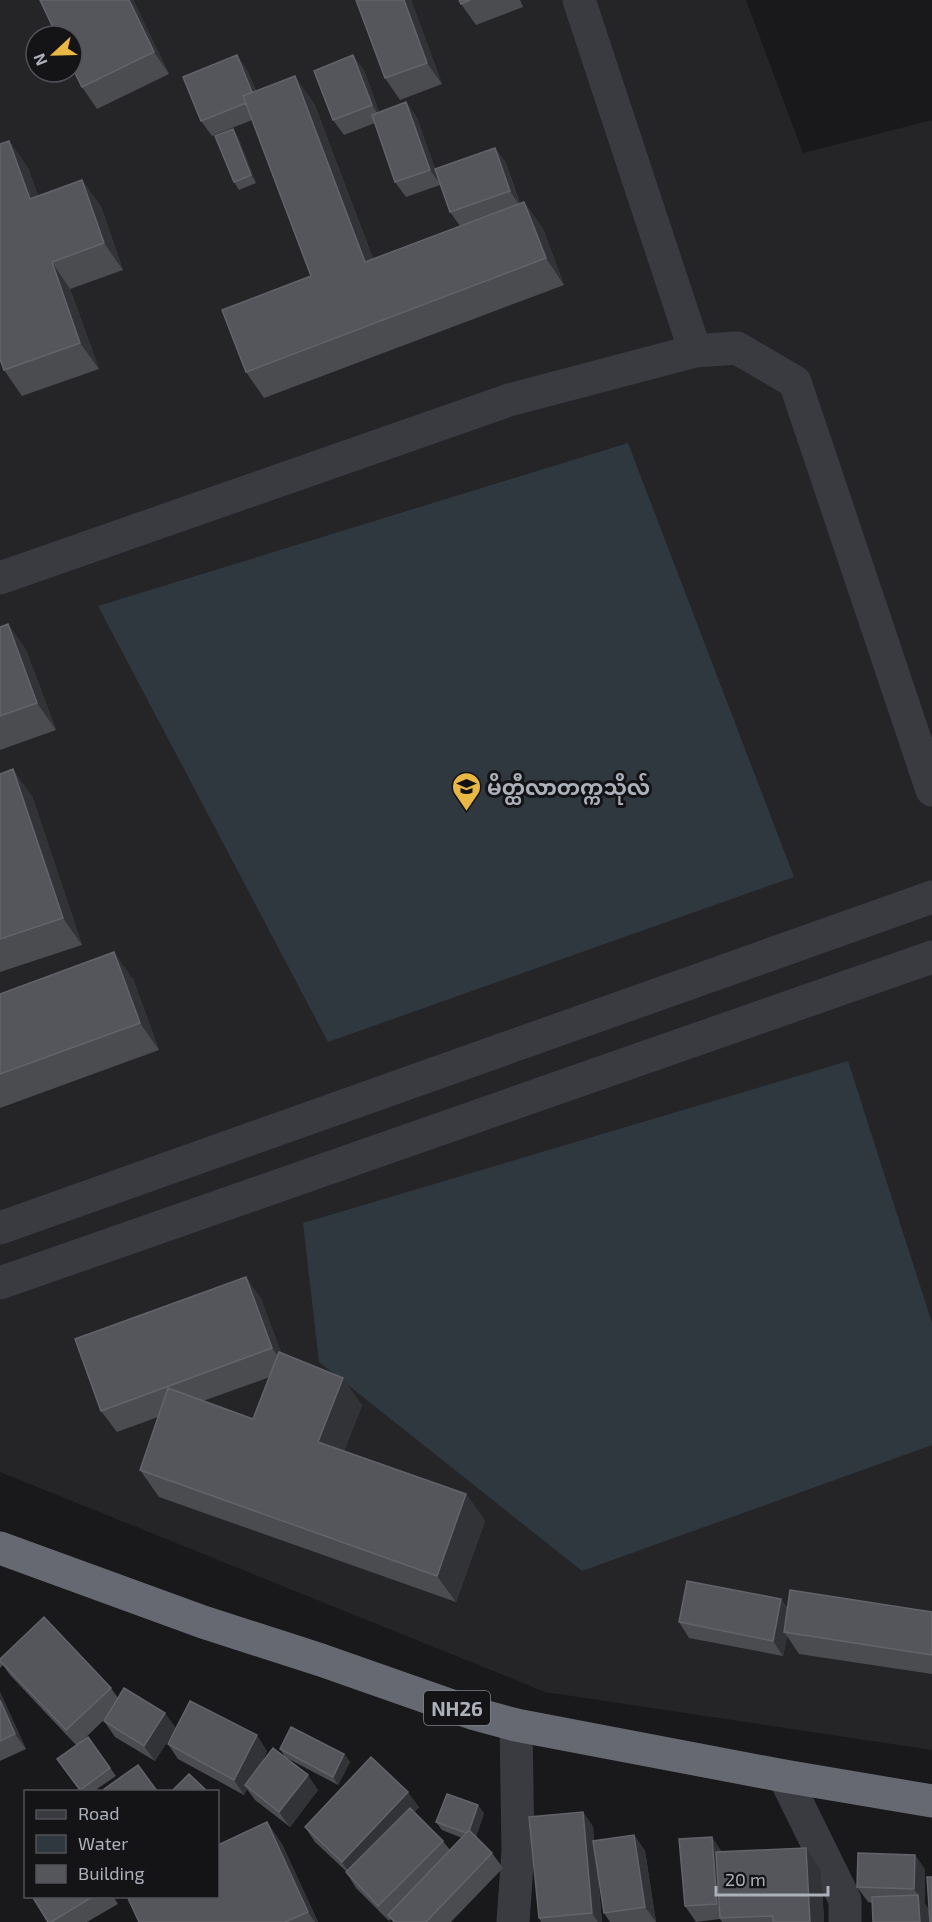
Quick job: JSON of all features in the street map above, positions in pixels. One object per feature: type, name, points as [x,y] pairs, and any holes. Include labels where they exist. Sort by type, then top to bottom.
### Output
[{"type":"highway","name":"NH26","points":[[0,1548],[203,1622],[321,1660],[433,1701],[516,1725],[932,1802]]},
{"type":"street","points":[[579,0],[695,351]]},
{"type":"street","points":[[0,578],[509,400],[695,351],[737,348],[795,382],[932,790]]},
{"type":"street","points":[[0,1228],[932,897]]},
{"type":"street","points":[[0,1283],[932,957]]},
{"type":"street","points":[[513,1922],[518,1851],[516,1725]]},
{"type":"street","points":[[784,1776],[845,1900],[845,1922]]},
{"type":"shaded area","name":"မိတ္ထီလာတက္ကသိုလ်","points":[[0,0],[746,0],[803,153],[932,120],[932,1750],[545,1692],[0,1472]]},
{"type":"water","points":[[628,443],[794,877],[328,1042],[98,606]]},
{"type":"water","points":[[848,1061],[932,1323],[932,1445],[582,1571],[319,1362],[303,1223]]},
{"type":"building","points":[[40,0],[129,0],[154,52],[82,87],[80,84],[84,84],[84,24],[51,24]]},
{"type":"building","points":[[356,0],[404,0],[427,63],[385,78]]},
{"type":"building","points":[[237,55],[252,92],[243,96],[246,103],[201,121],[183,77]]},
{"type":"building","points":[[353,55],[372,105],[333,120],[314,71]]},
{"type":"building","points":[[295,76],[365,262],[524,202],[546,258],[246,372],[222,310],[311,276],[243,96]]},
{"type":"building","points":[[406,102],[430,170],[395,182],[372,115]]},
{"type":"building","points":[[233,129],[251,175],[234,182],[215,136]]},
{"type":"building","points":[[9,141],[30,199],[82,180],[104,243],[52,262],[80,343],[4,370],[0,359],[0,144]]},
{"type":"building","points":[[495,148],[510,191],[450,212],[435,169]]},
{"type":"building","points":[[8,624],[37,703],[0,716],[0,627]]},
{"type":"building","points":[[13,769],[63,918],[0,939],[0,774]]},
{"type":"building","points":[[114,952],[140,1023],[0,1074],[0,994]]},
{"type":"building","points":[[246,1277],[272,1348],[101,1411],[75,1339]]},
{"type":"building","points":[[279,1352],[343,1378],[318,1442],[466,1494],[437,1576],[140,1470],[168,1388],[253,1419]]},
{"type":"building","points":[[687,1581],[781,1599],[773,1641],[679,1622]]},
{"type":"building","points":[[790,1590],[932,1612],[932,1655],[784,1632]]},
{"type":"building","points":[[44,1617],[111,1688],[66,1730],[0,1661]]},
{"type":"building","points":[[124,1688],[165,1713],[144,1746],[104,1721]]},
{"type":"building","points":[[0,1700],[15,1734],[0,1741]]},
{"type":"building","points":[[190,1701],[257,1735],[234,1780],[168,1744]]},
{"type":"building","points":[[291,1727],[344,1754],[333,1777],[280,1749]]},
{"type":"building","points":[[88,1737],[110,1768],[80,1790],[57,1759]]},
{"type":"building","points":[[273,1748],[308,1775],[279,1812],[245,1785]]},
{"type":"building","points":[[371,1757],[408,1792],[342,1862],[305,1827]]},
{"type":"building","points":[[138,1765],[156,1790],[105,1790]]},
{"type":"building","points":[[189,1774],[206,1790],[173,1790]]},
{"type":"building","points":[[447,1794],[478,1805],[469,1831],[466,1833],[436,1822]]},
{"type":"building","points":[[410,1808],[443,1841],[378,1906],[346,1872]]},
{"type":"building","points":[[583,1812],[592,1913],[539,1918],[529,1817]]},
{"type":"building","points":[[267,1822],[308,1912],[285,1922],[139,1922],[128,1898],[219,1898],[219,1845]]},
{"type":"building","points":[[469,1830],[492,1853],[426,1922],[395,1922],[388,1915]]},
{"type":"building","points":[[634,1835],[645,1907],[604,1913],[593,1841]]},
{"type":"building","points":[[712,1837],[717,1904],[685,1906],[679,1839]]},
{"type":"building","points":[[806,1848],[810,1922],[773,1922],[773,1916],[720,1918],[716,1852]]},
{"type":"building","points":[[858,1853],[915,1855],[914,1889],[857,1887]]},
{"type":"building","points":[[927,1877],[932,1877],[932,1922],[930,1922]]},
{"type":"building","points":[[918,1895],[920,1922],[873,1922],[872,1897]]},
{"type":"building","points":[[33,1898],[91,1898],[51,1922],[48,1922]]},
{"type":"place","name":"မိတ္ထီလာတက္ကသိုလ်","points":[[466,812]]}]
